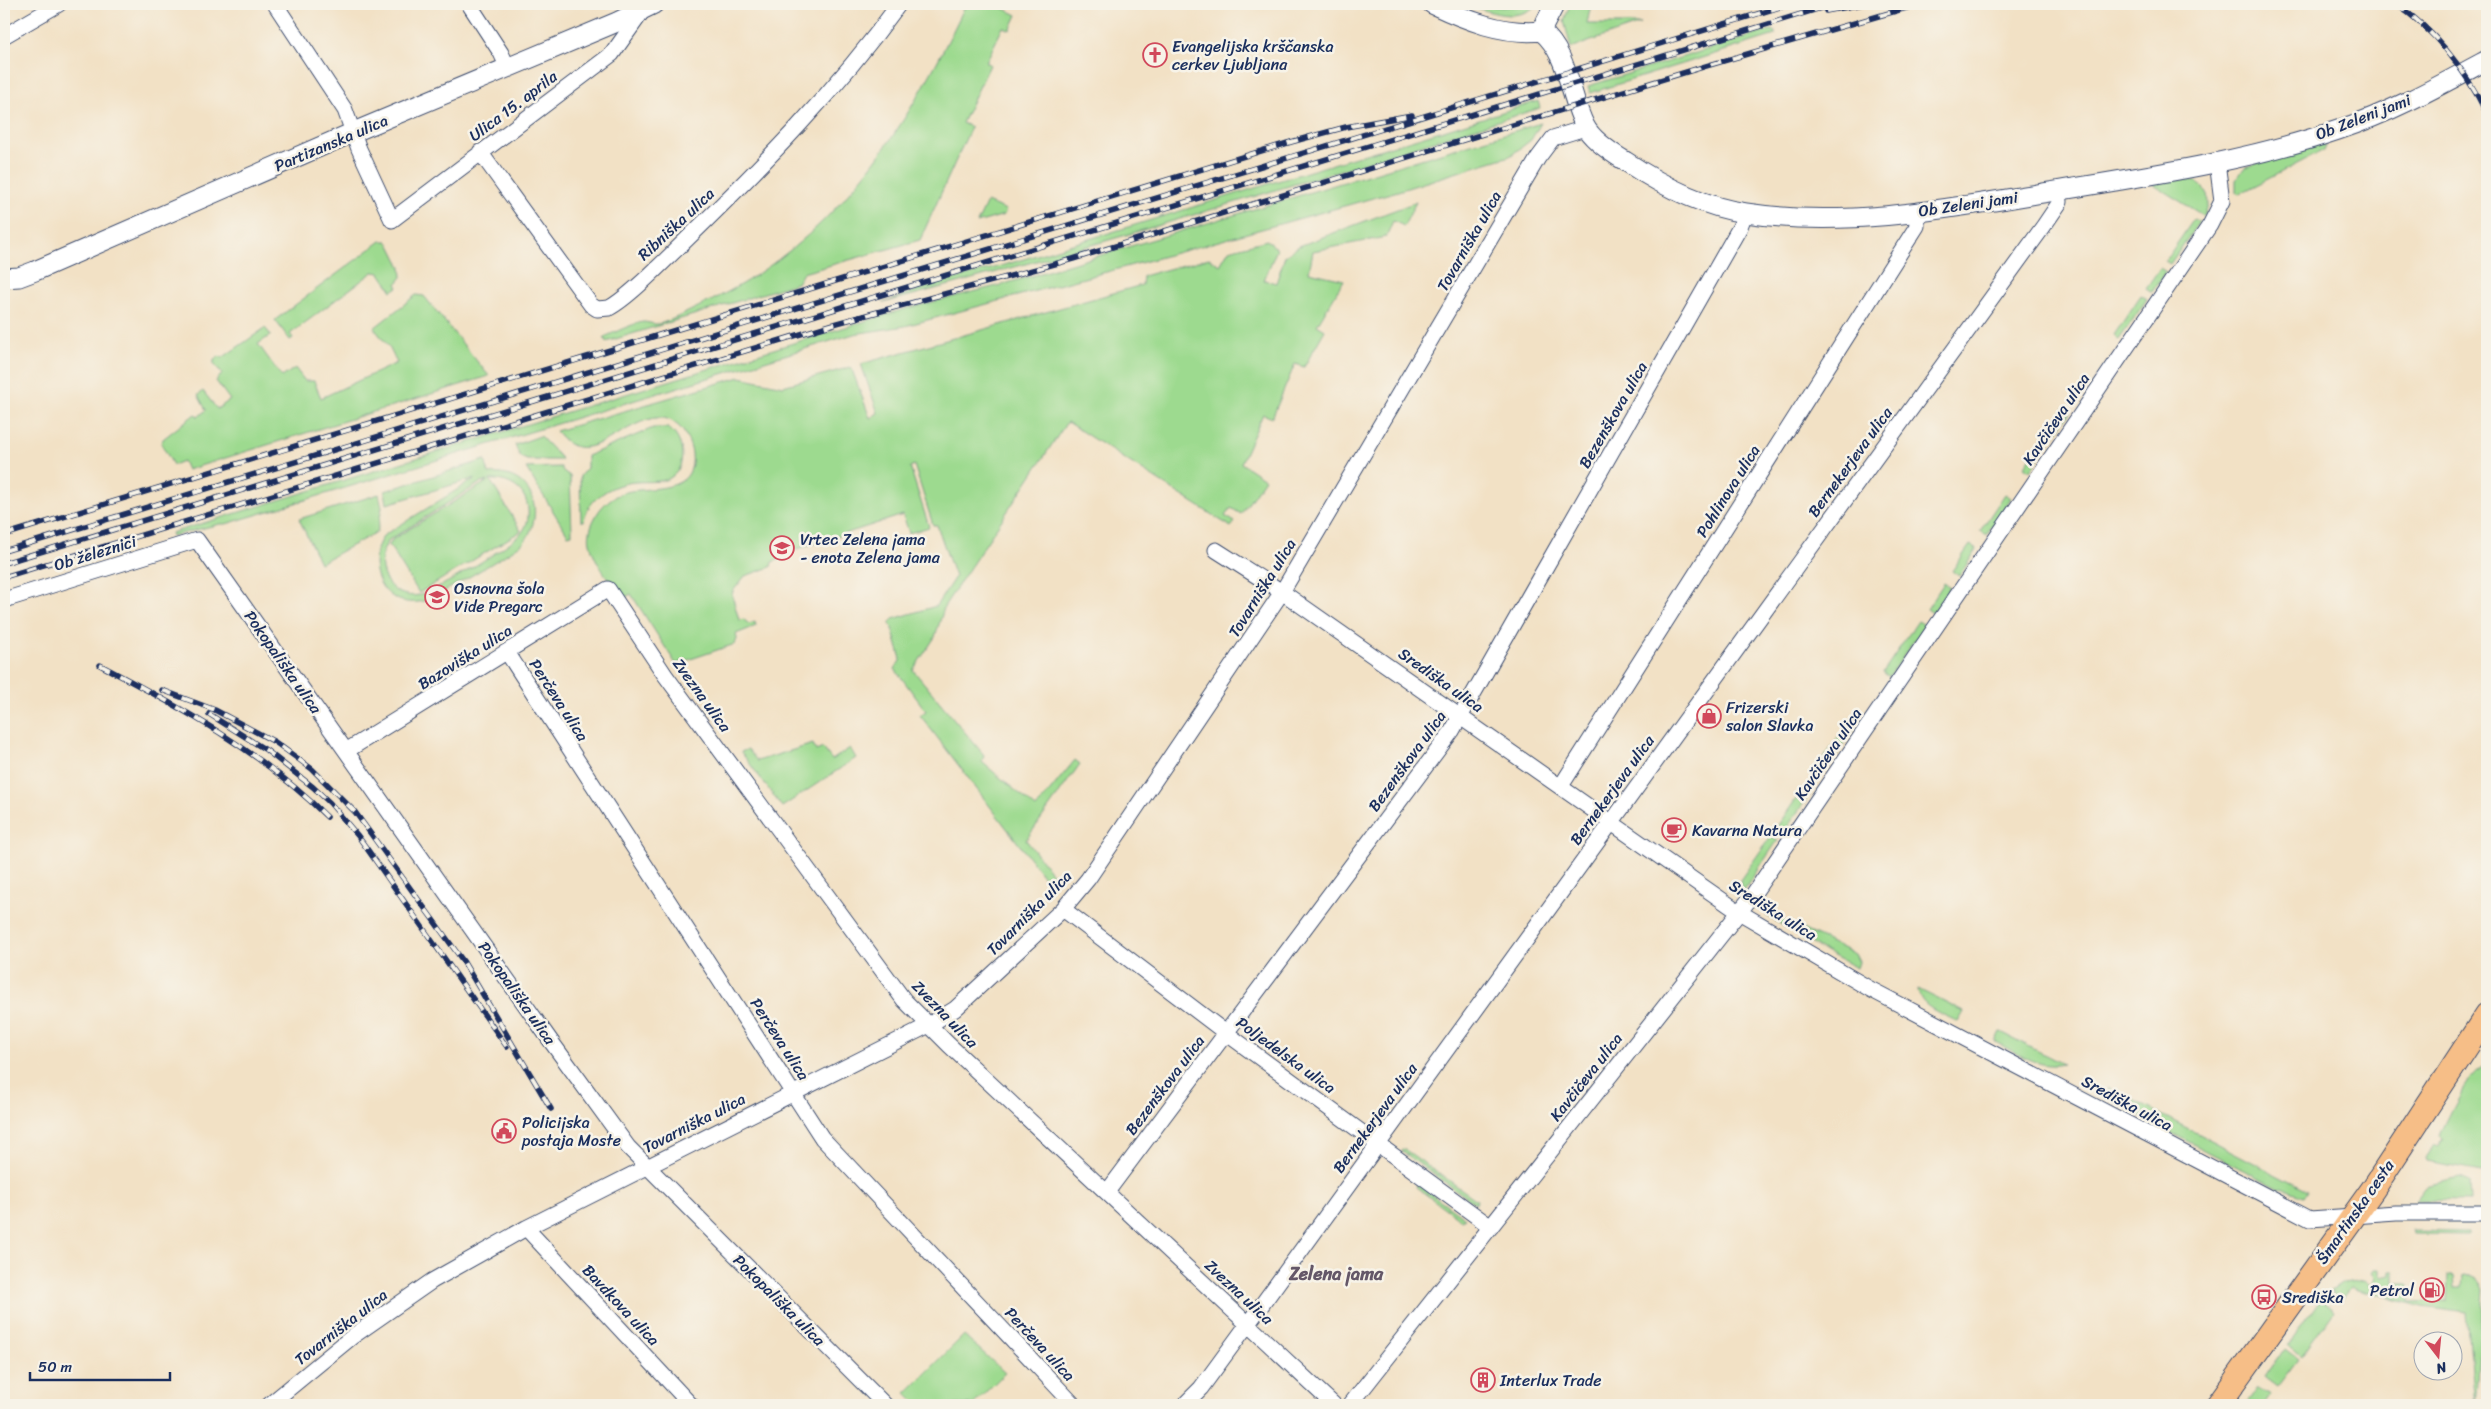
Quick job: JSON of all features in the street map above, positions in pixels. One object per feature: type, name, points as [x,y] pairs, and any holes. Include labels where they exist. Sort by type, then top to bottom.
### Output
[{"type":"main road","name":"Šmartinska cesta","points":[[2218,1405],[2354,1216],[2487,1016]]},
{"type":"street","points":[[4,36],[59,4]]},
{"type":"street","points":[[275,4],[346,110],[354,132]]},
{"type":"street","points":[[469,4],[501,52],[508,68]]},
{"type":"street","name":"Ribniška ulica","points":[[480,152],[591,305],[597,309],[609,308],[668,257],[743,185],[818,107],[900,4]]},
{"type":"street","points":[[1432,4],[1483,25],[1524,33],[1541,31]]},
{"type":"street","points":[[1541,31],[1556,4]]},
{"type":"street","name":"Partizanska ulica","points":[[6,278],[35,271],[649,6]]},
{"type":"street","name":"Ulica 15. aprila","points":[[354,132],[359,149],[392,220],[612,54],[649,6]]},
{"type":"street","points":[[1541,31],[1558,49],[1586,128]]},
{"type":"street","name":"Ob Zeleni jami","points":[[1586,128],[1624,160],[1674,189],[1712,205],[1745,213],[1833,218],[1916,219],[2217,162],[2338,130],[2386,112],[2487,60]]},
{"type":"street","name":"Tovarniška ulica","points":[[269,1405],[353,1336],[432,1281],[526,1228],[928,1025],[955,1008],[1063,909],[1088,879],[1282,592],[1538,158],[1553,138],[1586,128]]},
{"type":"street","name":"Kavčičeva ulica","points":[[1350,1405],[1759,886],[2219,209],[2222,201],[2217,162]]},
{"type":"street","name":"Bernekerjeva ulica","points":[[1184,1405],[1201,1388],[1248,1324],[1611,820],[2056,209],[2060,202],[2058,191]]},
{"type":"street","name":"Bezenškova ulica","points":[[1107,1192],[1462,716],[1740,228],[1745,213]]},
{"type":"street","name":"Pohlinova ulica","points":[[1561,786],[1916,219]]},
{"type":"street","name":"Ob železnici","points":[[4,600],[197,540]]},
{"type":"street","name":"Pokopališka ulica","points":[[197,540],[550,1040],[628,1147],[885,1405]]},
{"type":"street","name":"Središka ulica","points":[[1216,550],[1282,592],[1462,716],[1739,912],[1870,989],[2310,1219],[2354,1216],[2487,1213]]},
{"type":"street","name":"Zvezna ulica","points":[[603,592],[608,589],[665,675],[904,1000],[928,1025],[1334,1405]]},
{"type":"street","name":"Bazoviška ulica","points":[[346,751],[603,592]]},
{"type":"street","name":"Perčeva ulica","points":[[507,652],[822,1138],[1074,1405]]},
{"type":"street","name":"Poljedelska ulica","points":[[1063,909],[1226,1034],[1491,1226]]},
{"type":"street","name":"Bavdkova ulica","points":[[526,1228],[691,1405]]},
{"type":"green space","points":[[966,4],[995,4],[1017,15],[1010,30],[1003,27],[986,62],[990,65],[962,123],[971,127],[920,240],[803,273],[797,283],[606,342],[604,337],[624,328],[643,322],[657,324],[667,321],[747,281],[789,251],[827,217],[860,180],[891,139],[943,51]]},
{"type":"green space","points":[[1472,4],[1502,7],[1539,4],[1523,13],[1506,15],[1480,9],[1471,6]]},
{"type":"green space","points":[[1570,4],[1591,4],[1587,24],[1640,24],[1571,48],[1564,21]]},
{"type":"green space","points":[[1771,30],[1775,32],[1775,35],[1590,93],[1588,86]]},
{"type":"green space","points":[[1538,101],[1540,108],[1295,184],[1048,258],[883,303],[925,287],[998,267]]},
{"type":"green space","points":[[1541,123],[1531,140],[1510,156],[1398,191],[905,326],[854,334],[226,524],[172,536],[171,533],[908,308],[1001,285]]},
{"type":"green space","points":[[2322,144],[2326,145],[2324,150],[2239,194],[2236,192],[2236,180],[2245,167]]},
{"type":"green space","points":[[2184,179],[2196,181],[2207,192],[2208,205],[2204,216],[2152,184]]},
{"type":"green space","points":[[987,202],[1006,210],[1004,215],[977,223]]},
{"type":"green space","points":[[1416,202],[1404,226],[1393,221],[1386,237],[1313,251],[1309,272],[1344,280],[1317,325],[1325,330],[1304,367],[1295,364],[1272,418],[1263,414],[1241,463],[1265,479],[1241,514],[1231,508],[1225,516],[1235,522],[1231,527],[1067,422],[945,605],[935,637],[913,670],[984,755],[982,762],[1036,808],[1075,760],[1080,764],[1026,840],[1057,880],[1051,886],[920,715],[926,711],[895,669],[901,659],[889,623],[893,619],[936,606],[955,577],[937,525],[933,525],[914,465],[910,467],[929,527],[909,533],[903,515],[785,553],[784,558],[772,562],[771,567],[745,576],[733,591],[732,595],[739,620],[743,619],[749,624],[755,622],[756,626],[736,634],[735,644],[676,664],[631,594],[622,599],[595,558],[589,540],[591,527],[600,509],[612,499],[626,492],[670,486],[680,482],[687,476],[692,466],[690,445],[679,427],[665,418],[653,418],[641,422],[601,443],[589,447],[571,445],[556,431],[740,377],[783,386],[851,367],[870,418],[878,413],[861,364],[1142,285],[1143,276],[1209,258],[1220,265],[1229,250],[1267,240],[1277,249],[1264,280],[1276,283],[1285,256],[1299,246]]},
{"type":"green space","points":[[2194,219],[2199,222],[2170,264],[2165,261]]},
{"type":"green space","points":[[381,241],[389,243],[401,267],[402,277],[396,284],[398,287],[392,291],[380,273],[373,272],[290,334],[293,338],[290,340],[275,320]]},
{"type":"green space","points":[[2160,268],[2166,272],[2152,292],[2146,288]]},
{"type":"green space","points":[[416,295],[424,296],[489,376],[187,470],[183,461],[173,465],[161,443],[163,439],[195,414],[198,417],[206,410],[198,395],[203,391],[217,409],[230,400],[216,381],[222,374],[214,364],[214,360],[220,356],[222,358],[265,328],[271,335],[258,344],[282,377],[295,368],[305,381],[314,381],[321,398],[397,363],[389,347],[374,328]]},
{"type":"green space","points":[[2141,295],[2147,299],[2119,340],[2114,335]]},
{"type":"green space","points":[[2065,407],[2071,411],[2050,442],[2044,437]]},
{"type":"green space","points":[[653,428],[668,428],[678,438],[682,453],[680,467],[676,473],[662,481],[628,483],[603,493],[590,505],[584,521],[581,521],[580,476],[587,468],[587,456]]},
{"type":"green space","points":[[540,436],[562,460],[527,460],[520,457],[515,445]]},
{"type":"green space","points":[[2040,443],[2046,447],[2030,471],[2024,467]]},
{"type":"green space","points":[[485,460],[489,474],[508,475],[519,480],[528,489],[533,501],[534,519],[525,541],[509,553],[431,598],[424,601],[410,602],[397,599],[388,593],[380,583],[376,572],[375,560],[378,547],[384,535],[476,478],[387,504],[385,491]],"holes":[[[490,480],[515,486],[525,498],[528,515],[527,524],[523,531],[491,556],[428,592],[420,595],[408,595],[391,587],[385,579],[382,570],[384,550],[389,540],[480,483],[488,481],[393,539],[389,545],[419,593],[521,531]]]},
{"type":"green space","points":[[561,467],[570,476],[572,534],[568,535],[526,468]]},
{"type":"green space","points":[[379,494],[382,507],[377,532],[320,563],[299,519]]},
{"type":"green space","points":[[2005,494],[2011,498],[1986,535],[1980,531]]},
{"type":"green space","points":[[1970,545],[1977,549],[1959,576],[1952,571]]},
{"type":"green space","points":[[1944,583],[1950,587],[1933,613],[1927,609]]},
{"type":"green space","points":[[1918,621],[1925,625],[1889,677],[1883,672]]},
{"type":"green space","points":[[1854,715],[1861,719],[1827,769],[1820,764]]},
{"type":"green space","points":[[813,744],[816,751],[823,748],[832,760],[850,748],[856,758],[782,807],[741,752],[748,749],[757,761]]},
{"type":"green space","points":[[1803,789],[1810,794],[1784,832],[1776,828]]},
{"type":"green space","points":[[1771,836],[1778,840],[1744,890],[1741,887],[1740,880]]},
{"type":"green space","points":[[1768,913],[1855,954],[1859,962],[1857,968],[1822,950],[1766,915]]},
{"type":"green space","points":[[1918,989],[1964,1012],[1958,1022],[1927,1006],[1919,996]]},
{"type":"green space","points":[[2000,1032],[2063,1064],[2045,1064],[2019,1055],[1995,1042]]},
{"type":"green space","points":[[2487,1064],[2487,1170],[2483,1172],[2426,1162],[2425,1159],[2434,1145],[2437,1147],[2443,1138],[2440,1135],[2466,1085]]},
{"type":"green space","points":[[2108,1087],[2308,1191],[2304,1196],[2282,1188],[2280,1189],[2129,1111],[2115,1100]]},
{"type":"green space","points":[[1404,1149],[1477,1200],[1476,1204],[1401,1151]]},
{"type":"green space","points":[[2459,1178],[2469,1182],[2470,1201],[2415,1200],[2426,1186]]},
{"type":"green space","points":[[1418,1184],[1465,1218],[1461,1220],[1416,1187]]},
{"type":"green space","points":[[2413,1231],[2468,1232],[2468,1235],[2414,1234]]},
{"type":"green space","points":[[2375,1269],[2380,1269],[2380,1277],[2390,1275],[2390,1271],[2394,1271],[2394,1283],[2409,1283],[2409,1302],[2447,1301],[2448,1275],[2454,1275],[2455,1287],[2462,1287],[2463,1274],[2470,1275],[2479,1280],[2484,1290],[2475,1405],[2467,1313],[2422,1307],[2351,1288],[2339,1303],[2331,1291],[2343,1283],[2365,1280],[2371,1285],[2376,1278],[2372,1273]]},
{"type":"green space","points":[[2319,1301],[2323,1301],[2334,1310],[2301,1356],[2288,1345]]},
{"type":"green space","points":[[964,1335],[1005,1373],[973,1405],[918,1405],[906,1393]]},
{"type":"green space","points":[[2285,1349],[2298,1359],[2277,1387],[2265,1378]]},
{"type":"green space","points":[[2257,1388],[2270,1395],[2263,1405],[2245,1405]]},
{"type":"railway","points":[[4,551],[1790,4]]},
{"type":"railway","points":[[4,563],[1834,4]]},
{"type":"railway","points":[[1826,11],[1863,4]]},
{"type":"railway","points":[[4,577],[837,323],[1073,259],[1706,66],[1920,4]]},
{"type":"railway","points":[[2396,4],[2437,39],[2449,53],[2470,82],[2487,114]]},
{"type":"railway","points":[[4,535],[1291,142],[1346,127],[1412,115]]},
{"type":"railway","points":[[100,665],[190,714],[248,751],[302,794],[327,817]]},
{"type":"railway","points":[[162,690],[215,710],[275,742],[312,769],[355,812],[463,961],[551,1109]]},
{"type":"railway","points":[[209,714],[266,750],[330,803],[358,836],[507,1047]]},
{"type":"place","name":"Evangelijska krščanska cerkev Ljubljana","points":[[1155,55]]},
{"type":"place","name":"Vrtec Zelena jama - enota Zelena jama","points":[[782,548]]},
{"type":"place","name":"Osnovna šola Vide Pregarc","points":[[437,597]]},
{"type":"place","name":"Frizerski salon Slavka","points":[[1709,716]]},
{"type":"place","name":"Kavarna Natura","points":[[1674,830]]},
{"type":"place","name":"Policijska postaja Moste","points":[[504,1131]]},
{"type":"place","name":"Petrol","points":[[2432,1290]]},
{"type":"place","name":"Središka","points":[[2264,1297]]},
{"type":"place","name":"Interlux Trade","points":[[1483,1380]]},
{"type":"district","name":"Zelena jama","points":[[1336,1274]]}]
